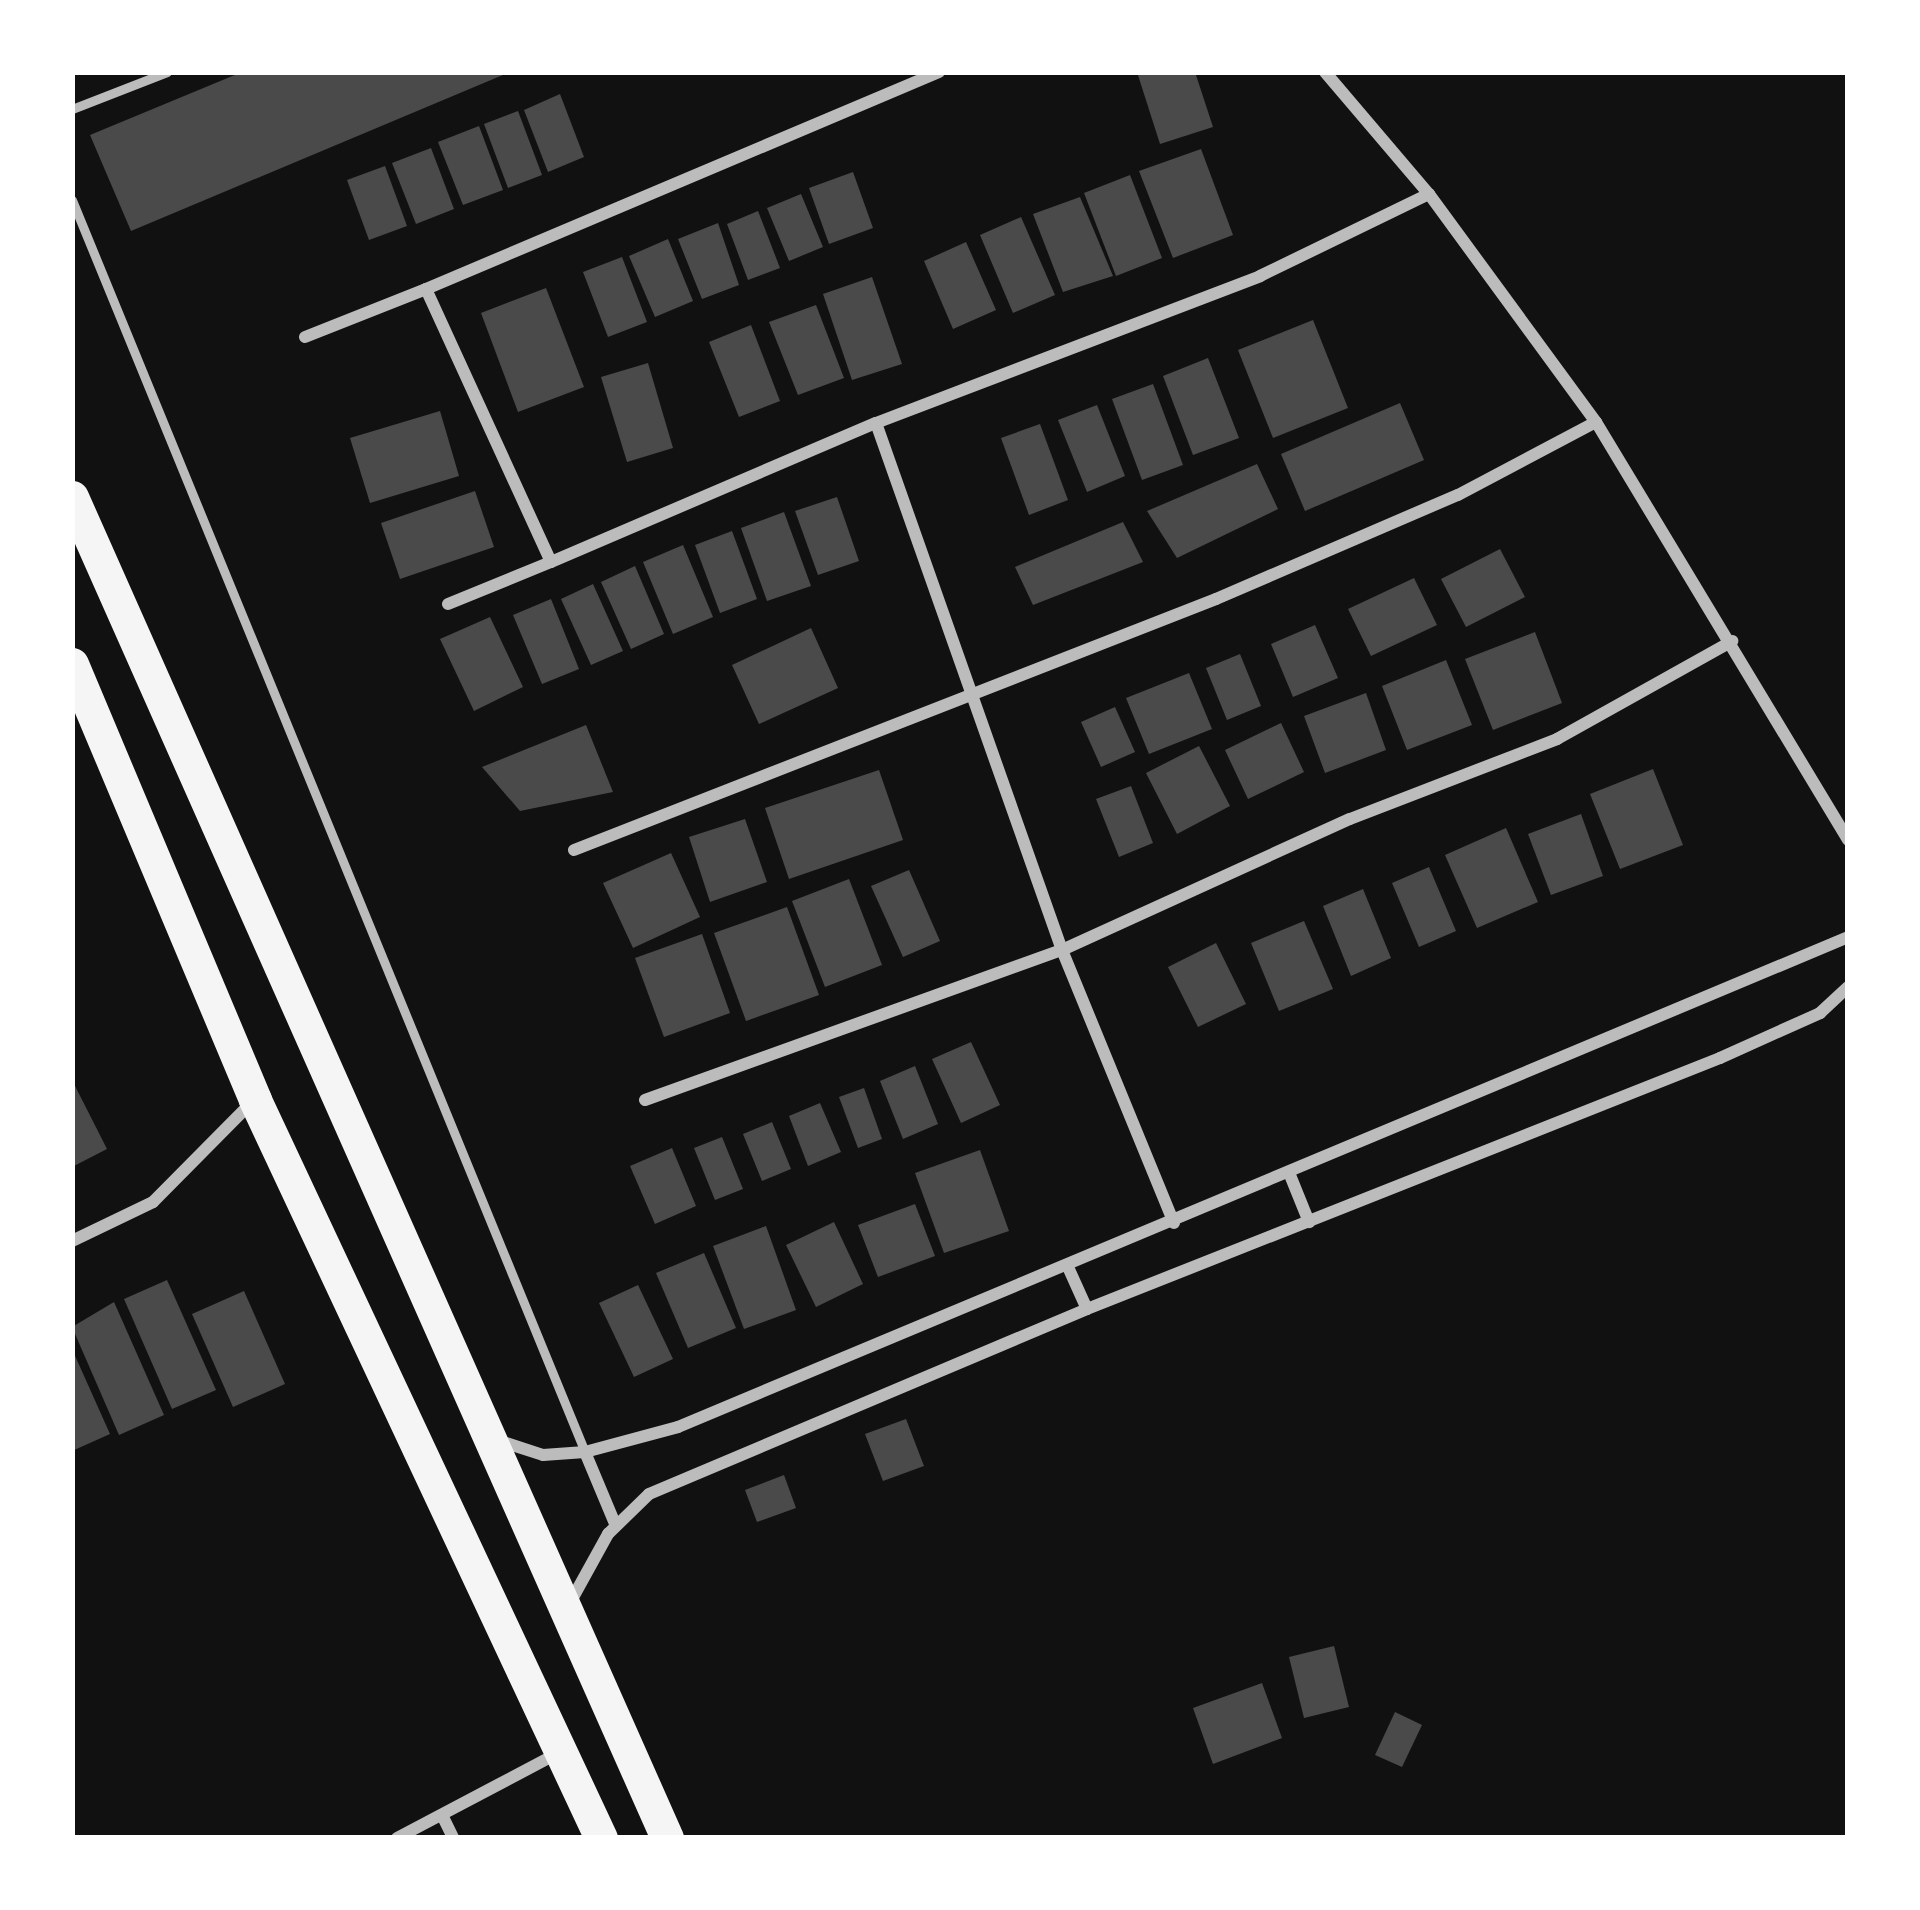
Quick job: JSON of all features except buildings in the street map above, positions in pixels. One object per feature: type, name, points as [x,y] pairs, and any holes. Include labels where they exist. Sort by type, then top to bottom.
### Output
[{"type":"highway","points":[[72,497],[667,1838]]},
{"type":"highway","points":[[72,664],[255,1100],[601,1838]]},
{"type":"street","points":[[305,337],[940,72]]},
{"type":"street","points":[[1324,72],[1429,194],[1596,422],[1848,840]]},
{"type":"street","points":[[448,604],[876,423],[1260,276],[1429,194]]},
{"type":"street","points":[[426,289],[551,562]]},
{"type":"street","points":[[574,850],[1458,495],[1596,422]]},
{"type":"street","points":[[876,423],[1062,950],[1174,1223]]},
{"type":"street","points":[[645,1100],[1062,950],[1350,819],[1557,739],[1732,641]]},
{"type":"street","points":[[490,1438],[543,1455],[585,1452],[678,1427],[897,1329],[1069,1267],[1848,937]]},
{"type":"street","points":[[567,1612],[586,1565],[649,1494],[1087,1309],[1720,1058],[1820,1012],[1848,987]]},
{"type":"street","points":[[72,1241],[154,1202],[255,1100]]},
{"type":"street","points":[[1290,1175],[1310,1222]]},
{"type":"street","points":[[1069,1267],[1087,1309]]},
{"type":"street","points":[[585,1452],[616,1526]]},
{"type":"street","points":[[397,1838],[562,1750]]},
{"type":"street","points":[[442,1815],[453,1838]]},
{"type":"lane","points":[[72,109],[167,72]]},
{"type":"lane","points":[[72,200],[585,1452]]}]
